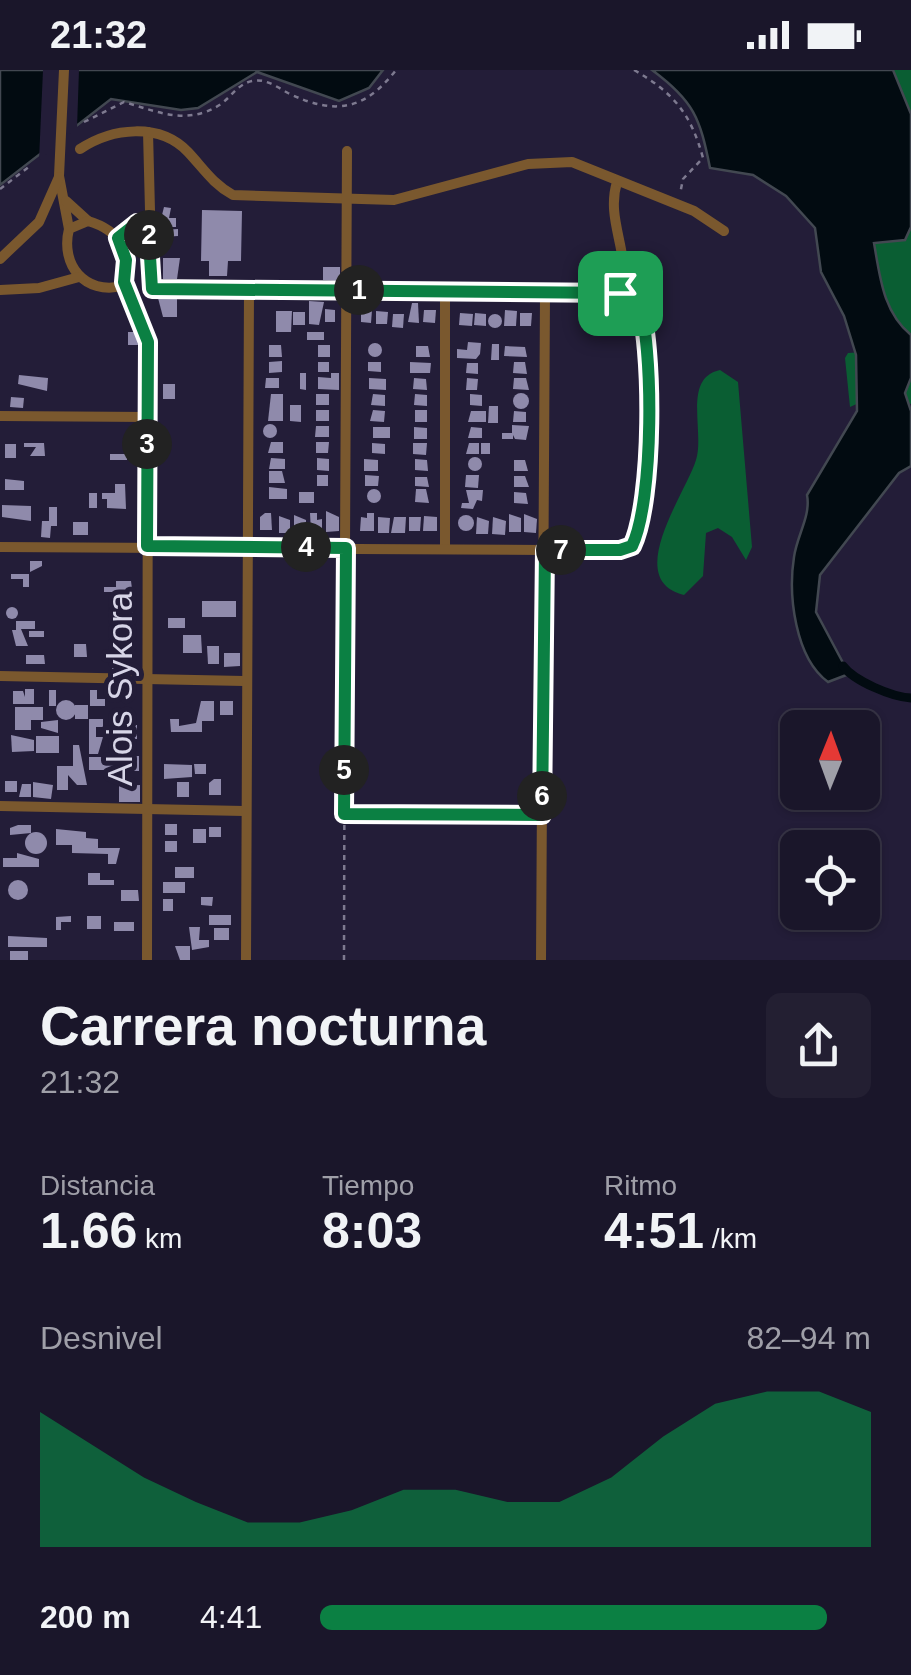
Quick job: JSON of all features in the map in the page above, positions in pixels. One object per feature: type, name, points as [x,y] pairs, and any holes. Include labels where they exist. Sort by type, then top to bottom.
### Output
[{"type":"street","points":[[0,259],[39,222],[59,176],[64,70]]},
{"type":"street","points":[[148,132],[152,289],[620,293],[626,263],[610,202],[617,182]]},
{"type":"street","points":[[80,148],[106,135],[148,132],[175,141],[212,183],[233,195],[394,200],[528,164],[572,162],[694,210],[724,231]]},
{"type":"street","points":[[346,548],[347,150]]},
{"type":"street","points":[[59,176],[66,201],[69,261],[78,277],[104,288],[121,285],[126,260],[118,238],[88,221],[66,201]]},
{"type":"street","points":[[69,230],[88,221]]},
{"type":"street","points":[[118,238],[127,227],[148,224]]},
{"type":"street","points":[[56,284],[69,261]]},
{"type":"street","points":[[0,290],[56,284],[78,277]]},
{"type":"street","name":"Alois Sykora","points":[[121,285],[133,302],[148,342],[150,679],[146,960]]},
{"type":"street","points":[[246,960],[244,682],[249,290]]},
{"type":"street","points":[[444,292],[445,549]]},
{"type":"street","points":[[541,960],[545,295]]},
{"type":"street","points":[[0,416],[148,418]]},
{"type":"street","points":[[0,547],[545,550]]},
{"type":"street","points":[[0,676],[244,682]]},
{"type":"street","points":[[0,806],[244,810]]},
{"type":"path","points":[[84,122],[124,102],[172,118],[199,114],[249,81],[262,80],[302,100],[344,108],[376,95],[396,70]]},
{"type":"path","points":[[634,70],[678,99],[698,138],[704,158],[683,179],[677,205]]},
{"type":"path","points":[[0,190],[30,166]]},
{"type":"path","points":[[545,550],[620,550],[632,546],[639,533],[645,495],[648,371],[638,298],[620,293]]},
{"type":"path","points":[[344,960],[346,548]]},
{"type":"path","points":[[344,814],[542,815]]},
{"type":"green space","points":[[884,70],[911,70],[911,404],[874,396],[850,407],[845,358],[848,353],[864,352]]},
{"type":"green space","points":[[720,370],[738,382],[752,547],[746,560],[732,537],[718,528],[706,533],[703,576],[684,595],[666,586],[658,572],[658,554],[671,513],[696,460],[701,384],[708,375]]},
{"type":"shaded area","points":[[0,70],[383,70],[369,88],[339,101],[257,72],[198,108],[181,110],[111,99],[0,185]]},
{"type":"shaded area","points":[[652,70],[893,70],[911,114],[911,227],[905,240],[874,243],[889,305],[911,335],[911,378],[905,393],[911,411],[911,466],[899,473],[820,575],[816,612],[849,674],[828,682],[808,658],[801,642],[793,607],[792,572],[807,495],[857,411],[856,355],[844,316],[821,272],[815,228],[786,196],[753,175],[710,168],[693,112],[677,91]]},
{"type":"pier","points":[[43,70],[79,70],[77,128],[39,160]]},
{"type":"building","points":[[164,207],[171,208],[169,218],[176,218],[176,227],[159,227]]},
{"type":"building","points":[[202,210],[242,211],[241,261],[228,261],[227,276],[209,276],[209,261],[201,261]]},
{"type":"building","points":[[178,229],[178,236],[162,237],[162,230]]},
{"type":"building","points":[[163,258],[180,258],[177,279],[163,279]]},
{"type":"building","points":[[323,267],[340,267],[340,281],[323,280]]},
{"type":"building","points":[[158,298],[177,298],[177,317],[163,317]]},
{"type":"building","points":[[309,301],[324,302],[319,325],[309,324]]},
{"type":"building","points":[[412,303],[418,303],[419,323],[408,322]]},
{"type":"building","points":[[325,309],[335,310],[335,322],[325,322]]},
{"type":"building","points":[[361,309],[372,310],[371,323],[361,322]]},
{"type":"building","points":[[424,310],[436,310],[435,323],[423,322]]},
{"type":"building","points":[[505,310],[517,311],[516,326],[504,326]]},
{"type":"building","points":[[276,311],[292,311],[291,332],[276,332]]},
{"type":"building","points":[[376,311],[388,312],[387,324],[376,324]]},
{"type":"building","points":[[293,312],[305,312],[305,325],[293,325]]},
{"type":"building","points":[[460,313],[473,314],[472,326],[459,325]]},
{"type":"building","points":[[475,313],[486,314],[486,326],[474,325]]},
{"type":"building","points":[[520,313],[532,313],[531,326],[520,326]]},
{"type":"building","points":[[393,314],[404,314],[403,328],[392,327]]},
{"type":"building","points":[[495,314],[502,321],[495,328],[488,321]]},
{"type":"building","points":[[128,332],[138,332],[138,345],[128,345]]},
{"type":"building","points":[[307,332],[324,332],[324,340],[307,340]]},
{"type":"building","points":[[468,342],[481,343],[480,354],[476,359],[457,358],[457,349],[467,350]]},
{"type":"building","points":[[375,343],[382,350],[375,357],[368,350]]},
{"type":"building","points":[[492,344],[499,344],[499,360],[491,360]]},
{"type":"building","points":[[269,345],[281,345],[282,357],[269,357]]},
{"type":"building","points":[[318,345],[330,345],[330,357],[318,357]]},
{"type":"building","points":[[416,346],[428,346],[430,357],[416,357]]},
{"type":"building","points":[[505,346],[525,347],[527,357],[504,356]]},
{"type":"building","points":[[282,361],[282,372],[269,373],[269,362]]},
{"type":"building","points":[[318,362],[329,362],[329,372],[318,372]]},
{"type":"building","points":[[368,362],[381,362],[381,372],[368,371]]},
{"type":"building","points":[[410,362],[431,363],[430,373],[410,373]]},
{"type":"building","points":[[514,362],[525,362],[527,374],[513,373]]},
{"type":"building","points":[[467,363],[478,363],[478,374],[466,373]]},
{"type":"building","points":[[300,373],[306,373],[306,390],[300,389]]},
{"type":"building","points":[[331,373],[339,373],[339,390],[318,389],[318,377],[331,378]]},
{"type":"building","points":[[19,375],[48,378],[47,391],[18,384]]},
{"type":"building","points":[[266,378],[279,378],[279,388],[265,388]]},
{"type":"building","points":[[369,378],[386,379],[386,390],[369,389]]},
{"type":"building","points":[[414,378],[426,379],[427,390],[413,389]]},
{"type":"building","points":[[467,378],[478,379],[477,390],[466,390]]},
{"type":"building","points":[[514,378],[526,378],[529,390],[513,389]]},
{"type":"building","points":[[163,384],[175,384],[175,399],[163,399]]},
{"type":"building","points":[[521,393],[529,401],[521,409],[513,401]]},
{"type":"building","points":[[271,394],[283,394],[283,421],[268,421]]},
{"type":"building","points":[[316,394],[329,394],[329,405],[316,405]]},
{"type":"building","points":[[373,394],[385,395],[385,406],[371,405]]},
{"type":"building","points":[[415,394],[427,395],[427,406],[414,405]]},
{"type":"building","points":[[470,394],[482,395],[482,406],[470,405]]},
{"type":"building","points":[[11,397],[24,398],[23,408],[10,407]]},
{"type":"building","points":[[290,405],[301,405],[301,422],[290,421]]},
{"type":"building","points":[[489,406],[498,406],[498,423],[488,423]]},
{"type":"building","points":[[316,410],[329,410],[329,421],[316,421]]},
{"type":"building","points":[[373,410],[385,411],[384,422],[370,421]]},
{"type":"building","points":[[415,410],[427,410],[427,422],[415,422]]},
{"type":"building","points":[[471,411],[486,411],[486,422],[468,422]]},
{"type":"building","points":[[514,411],[526,412],[526,422],[513,422]]},
{"type":"building","points":[[270,424],[277,431],[270,438],[263,431]]},
{"type":"building","points":[[512,425],[529,426],[526,440],[515,439],[513,435],[513,439],[502,439],[502,433],[512,433]]},
{"type":"building","points":[[316,426],[329,426],[329,437],[315,437]]},
{"type":"building","points":[[373,427],[390,427],[390,438],[373,438]]},
{"type":"building","points":[[414,427],[427,428],[427,439],[414,439]]},
{"type":"building","points":[[471,427],[482,428],[482,438],[468,438]]},
{"type":"building","points":[[271,442],[283,442],[283,453],[268,453]]},
{"type":"building","points":[[316,442],[329,442],[328,453],[316,453]]},
{"type":"building","points":[[24,443],[44,443],[45,456],[30,456],[36,447],[24,447]]},
{"type":"building","points":[[372,443],[385,444],[385,454],[372,453]]},
{"type":"building","points":[[413,443],[427,443],[426,455],[413,454]]},
{"type":"building","points":[[469,443],[479,443],[479,454],[466,454]]},
{"type":"building","points":[[481,443],[490,443],[490,454],[481,454]]},
{"type":"building","points":[[5,444],[16,444],[16,458],[5,458]]},
{"type":"building","points":[[110,454],[127,454],[127,460],[110,460]]},
{"type":"building","points":[[475,457],[482,464],[475,471],[468,464]]},
{"type":"building","points":[[271,458],[285,459],[285,469],[269,469]]},
{"type":"building","points":[[317,458],[329,459],[329,471],[317,470]]},
{"type":"building","points":[[364,459],[378,460],[378,471],[364,471]]},
{"type":"building","points":[[415,459],[427,460],[428,471],[415,470]]},
{"type":"building","points":[[514,460],[525,460],[528,471],[514,471]]},
{"type":"building","points":[[269,471],[282,471],[285,483],[269,483]]},
{"type":"building","points":[[317,475],[328,475],[328,486],[317,486]]},
{"type":"building","points":[[365,475],[379,476],[378,486],[365,486]]},
{"type":"building","points":[[466,475],[479,475],[478,488],[465,487]]},
{"type":"building","points":[[514,476],[525,476],[529,487],[514,487]]},
{"type":"building","points":[[415,477],[427,477],[429,487],[415,486]]},
{"type":"building","points":[[5,479],[24,481],[24,490],[5,490]]},
{"type":"building","points":[[115,484],[125,484],[126,509],[107,508],[107,499],[102,499],[102,493],[115,493]]},
{"type":"building","points":[[269,487],[287,489],[287,499],[269,499]]},
{"type":"building","points":[[374,489],[381,496],[374,503],[367,496]]},
{"type":"building","points":[[416,489],[426,489],[429,503],[415,502]]},
{"type":"building","points":[[466,490],[483,490],[482,501],[477,500],[473,509],[461,508],[462,503],[469,503]]},
{"type":"building","points":[[299,492],[314,492],[314,503],[299,503]]},
{"type":"building","points":[[514,492],[526,493],[528,504],[514,503]]},
{"type":"building","points":[[89,493],[97,493],[97,508],[89,508]]},
{"type":"building","points":[[2,505],[31,506],[31,521],[2,517]]},
{"type":"building","points":[[49,507],[57,507],[57,526],[51,526],[50,538],[41,537],[42,521],[49,521]]},
{"type":"building","points":[[326,511],[339,517],[339,531],[326,532]]},
{"type":"building","points":[[271,513],[272,530],[260,530],[260,517]]},
{"type":"building","points":[[310,513],[317,513],[317,520],[322,519],[322,533],[311,533]]},
{"type":"building","points":[[367,513],[374,513],[374,531],[360,531],[361,517],[367,518]]},
{"type":"building","points":[[509,514],[521,518],[521,532],[509,532]]},
{"type":"building","points":[[524,514],[537,519],[536,533],[524,532]]},
{"type":"building","points":[[294,515],[306,520],[306,533],[294,533]]},
{"type":"building","points":[[466,515],[474,523],[466,531],[458,523]]},
{"type":"building","points":[[279,516],[290,520],[290,533],[279,533]]},
{"type":"building","points":[[424,516],[437,517],[437,531],[423,531]]},
{"type":"building","points":[[378,517],[390,518],[389,533],[378,533]]},
{"type":"building","points":[[394,517],[406,517],[405,533],[391,533]]},
{"type":"building","points":[[409,517],[421,517],[420,531],[409,531]]},
{"type":"building","points":[[477,517],[489,521],[488,534],[476,534]]},
{"type":"building","points":[[493,517],[506,521],[505,535],[492,534]]},
{"type":"building","points":[[73,522],[88,522],[88,535],[73,535]]},
{"type":"building","points":[[30,561],[42,561],[42,566],[30,572]]},
{"type":"building","points":[[11,574],[29,574],[29,587],[23,587],[23,579],[11,579]]},
{"type":"building","points":[[116,581],[131,581],[134,604],[113,604],[113,592],[104,592],[104,587],[116,587]]},
{"type":"building","points":[[202,601],[236,601],[236,617],[202,617]]},
{"type":"building","points":[[12,607],[18,613],[12,619],[6,613]]},
{"type":"building","points":[[133,610],[133,624],[114,624],[114,614]]},
{"type":"building","points":[[168,618],[185,618],[185,628],[168,628]]},
{"type":"building","points":[[16,621],[35,621],[35,629],[21,629],[28,646],[16,646],[12,630],[16,630]]},
{"type":"building","points":[[110,628],[126,628],[126,640],[110,640]]},
{"type":"building","points":[[29,631],[44,631],[44,637],[29,637]]},
{"type":"building","points":[[183,635],[201,635],[202,653],[183,653]]},
{"type":"building","points":[[74,644],[86,644],[87,657],[74,657]]},
{"type":"building","points":[[207,646],[219,646],[219,664],[208,664]]},
{"type":"building","points":[[224,653],[240,653],[240,666],[224,667]]},
{"type":"building","points":[[112,654],[133,654],[133,669],[112,669]]},
{"type":"building","points":[[26,655],[44,655],[45,664],[26,664]]},
{"type":"building","points":[[25,689],[34,689],[34,704],[13,704],[13,691],[23,691],[25,697]]},
{"type":"building","points":[[49,690],[56,690],[56,706],[49,706]]},
{"type":"building","points":[[90,690],[97,690],[97,699],[105,699],[105,706],[90,706]]},
{"type":"building","points":[[66,700],[76,710],[66,720],[56,710]]},
{"type":"building","points":[[201,701],[214,701],[214,721],[202,721],[202,732],[171,732],[170,719],[179,719],[179,726],[196,723]]},
{"type":"building","points":[[220,701],[233,701],[233,715],[220,715]]},
{"type":"building","points":[[75,705],[88,705],[88,719],[75,719]]},
{"type":"building","points":[[15,707],[43,707],[43,720],[31,720],[31,730],[15,730]]},
{"type":"building","points":[[89,719],[103,719],[103,727],[96,727],[96,737],[103,737],[98,754],[89,754]]},
{"type":"building","points":[[58,720],[58,733],[41,728],[41,722]]},
{"type":"building","points":[[115,725],[137,725],[137,739],[119,739],[115,745]]},
{"type":"building","points":[[11,735],[34,740],[34,751],[12,752]]},
{"type":"building","points":[[36,736],[59,736],[59,753],[36,753]]},
{"type":"building","points":[[73,745],[79,745],[87,785],[77,785],[68,775],[68,790],[57,790],[57,766],[73,766]]},
{"type":"building","points":[[117,756],[139,756],[139,771],[117,771]]},
{"type":"building","points":[[89,757],[116,757],[116,770],[89,770]]},
{"type":"building","points":[[164,764],[192,765],[192,777],[164,779]]},
{"type":"building","points":[[194,764],[206,764],[206,774],[195,774]]},
{"type":"building","points":[[221,779],[221,795],[209,795],[209,783]]},
{"type":"building","points":[[5,781],[17,781],[17,792],[5,792]]},
{"type":"building","points":[[33,782],[53,785],[51,799],[33,797]]},
{"type":"building","points":[[177,782],[189,782],[189,797],[177,797]]},
{"type":"building","points":[[22,784],[31,784],[31,797],[19,797]]},
{"type":"building","points":[[140,785],[140,802],[119,802],[119,786]]},
{"type":"building","points":[[165,824],[177,824],[177,835],[165,835]]},
{"type":"building","points":[[31,825],[31,833],[10,835],[10,828]]},
{"type":"building","points":[[209,827],[221,827],[221,837],[209,837]]},
{"type":"building","points":[[56,829],[86,832],[86,838],[98,839],[98,848],[120,848],[116,864],[108,864],[108,854],[72,853],[72,845],[56,845]]},
{"type":"building","points":[[193,829],[206,829],[206,843],[193,843]]},
{"type":"building","points":[[36,832],[44,835],[44,851],[36,854],[28,851],[25,843],[28,835]]},
{"type":"building","points":[[165,841],[177,841],[177,852],[165,852]]},
{"type":"building","points":[[17,853],[39,859],[39,867],[3,867],[3,858],[17,858]]},
{"type":"building","points":[[175,867],[194,867],[194,878],[175,878]]},
{"type":"building","points":[[88,873],[100,873],[100,880],[114,880],[114,885],[88,885]]},
{"type":"building","points":[[18,880],[28,890],[18,900],[8,890]]},
{"type":"building","points":[[163,882],[185,882],[185,893],[163,893]]},
{"type":"building","points":[[121,890],[138,890],[139,901],[121,901]]},
{"type":"building","points":[[201,897],[213,897],[212,906],[201,905]]},
{"type":"building","points":[[163,899],[173,899],[173,911],[163,911]]},
{"type":"building","points":[[209,915],[231,915],[231,925],[209,925]]},
{"type":"building","points":[[71,916],[71,922],[61,922],[61,930],[56,930],[56,917]]},
{"type":"building","points":[[87,916],[101,916],[101,929],[87,929]]},
{"type":"building","points":[[114,922],[134,922],[134,931],[114,931]]},
{"type":"building","points":[[189,927],[200,927],[199,940],[209,940],[209,947],[192,950]]},
{"type":"building","points":[[214,928],[229,928],[229,940],[214,940]]},
{"type":"building","points":[[8,936],[47,938],[47,947],[8,947]]},
{"type":"building","points":[[175,946],[190,946],[190,960],[180,960]]},
{"type":"building","points":[[10,951],[28,951],[28,960],[10,960]]},
{"type":"waterway","points":[[843,666],[874,687],[911,698]]},
{"type":"route","points":[[148,224],[152,289],[620,293],[638,298],[641,308],[648,371],[645,495],[639,533],[632,546],[620,550],[545,550],[542,815],[344,814],[346,548],[147,546],[148,342],[132,292],[124,282],[125,251],[118,238],[127,227],[148,224]]}]
